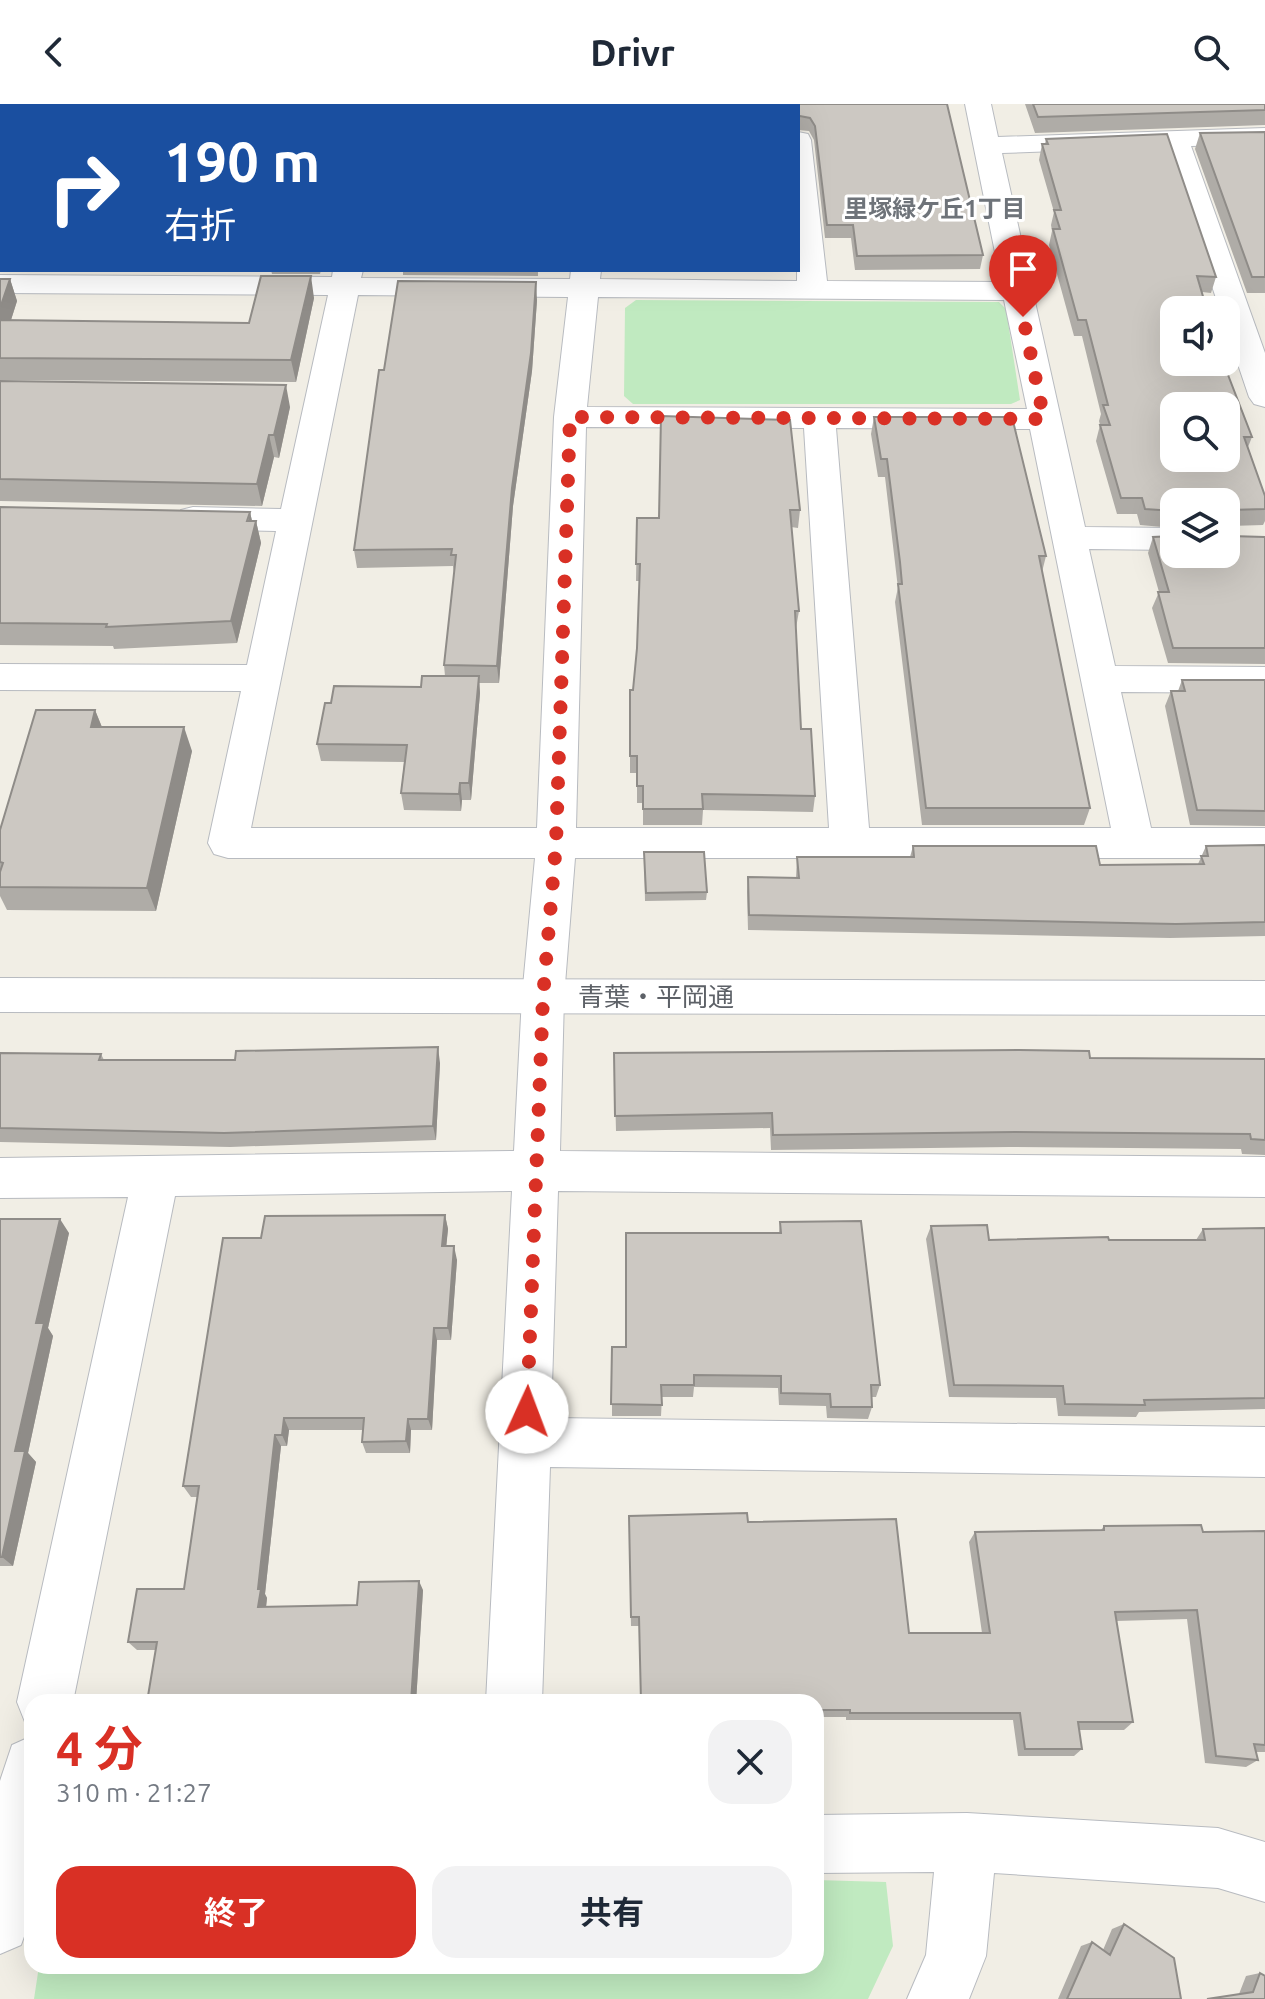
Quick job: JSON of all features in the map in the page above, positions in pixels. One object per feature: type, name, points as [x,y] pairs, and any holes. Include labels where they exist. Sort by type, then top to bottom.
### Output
[{"type":"street","points":[[978,104],[1134,842]]},
{"type":"street","points":[[986,145],[1265,136]]},
{"type":"street","points":[[1176,141],[1265,397]]},
{"type":"street","points":[[800,160],[813,291]]},
{"type":"street","points":[[0,284],[346,279],[585,280],[813,291],[1017,291]]},
{"type":"street","points":[[346,279],[306,395],[295,520],[228,843],[1265,843]]},
{"type":"street","points":[[514,1694],[543,997],[556,844],[570,417],[585,280]]},
{"type":"street","points":[[570,417],[1044,419]]},
{"type":"street","points":[[819,418],[850,843]]},
{"type":"street","points":[[155,517],[295,520]]},
{"type":"street","points":[[1070,538],[1160,539]]},
{"type":"street","points":[[0,677],[261,678]]},
{"type":"street","points":[[1099,679],[1265,680]]},
{"type":"street","name":"青葉・平岡通","points":[[0,995],[1265,998]]},
{"type":"street","points":[[0,1178],[538,1171],[1265,1177]]},
{"type":"street","points":[[47,1694],[156,1176]]},
{"type":"street","points":[[525,1442],[1265,1452]]},
{"type":"street","points":[[0,1924],[24,1796]]},
{"type":"street","points":[[938,1999],[956,1956],[967,1842]]},
{"type":"street","points":[[824,1844],[967,1842],[1218,1858],[1265,1872]]},
{"type":"green space","points":[[636,300],[999,302],[1006,309],[1020,400],[1011,404],[633,404],[624,396],[625,308]]},
{"type":"green space","points":[[824,1880],[886,1882],[893,1946],[868,1999],[34,1999],[38,1974],[824,1974]]},
{"type":"building","points":[[800,104],[947,104],[983,255],[857,256],[853,225],[827,225],[815,126],[810,118],[800,116]]},
{"type":"building","points":[[1033,104],[1265,104],[1265,110],[1038,117]]},
{"type":"building","points":[[1265,132],[1265,277],[1252,277],[1200,133]]},
{"type":"building","points":[[1167,134],[1216,277],[1197,276],[1203,296],[1160,296],[1160,376],[1228,376],[1235,392],[1160,392],[1160,472],[1240,472],[1240,406],[1252,437],[1244,437],[1265,496],[1265,509],[1240,510],[1240,488],[1160,488],[1160,510],[1145,509],[1142,498],[1121,498],[1100,425],[1110,425],[1103,405],[1108,405],[1086,320],[1078,320],[1053,229],[1060,229],[1054,210],[1061,210],[1042,144],[1048,144],[1046,139]]},
{"type":"building","points":[[261,276],[311,276],[291,360],[0,358],[0,320],[249,323]]},
{"type":"building","points":[[0,279],[10,279],[0,308]]},
{"type":"building","points":[[398,281],[536,282],[531,353],[512,488],[497,666],[444,665],[456,555],[451,555],[452,549],[354,550],[379,370],[384,370]]},
{"type":"building","points":[[0,381],[286,385],[274,435],[269,435],[257,484],[0,479]]},
{"type":"building","points":[[661,416],[790,420],[800,510],[790,510],[799,611],[795,611],[801,729],[811,729],[815,796],[702,794],[703,809],[643,809],[643,786],[637,786],[637,756],[630,756],[630,690],[633,690],[637,648],[640,564],[636,564],[637,518],[659,518]]},
{"type":"building","points":[[874,417],[1012,417],[1046,556],[1039,556],[1090,808],[926,808],[898,584],[902,584],[887,459],[881,459]]},
{"type":"building","points":[[0,507],[250,512],[247,521],[256,521],[231,621],[106,627],[107,624],[0,623]]},
{"type":"building","points":[[1240,536],[1265,537],[1265,648],[1173,648],[1158,592],[1169,592],[1162,568],[1240,568]]},
{"type":"building","points":[[1153,537],[1160,537],[1160,561]]},
{"type":"building","points":[[422,676],[479,676],[469,783],[460,783],[459,794],[401,793],[407,745],[317,744],[325,703],[331,703],[334,686],[421,687]]},
{"type":"building","points":[[1182,680],[1265,680],[1265,811],[1197,810],[1171,691],[1185,691]]},
{"type":"building","points":[[36,710],[95,710],[91,727],[184,727],[147,888],[0,887],[3,863],[0,862],[0,830]]},
{"type":"building","points":[[1265,845],[1265,922],[1176,924],[749,915],[748,877],[799,878],[797,857],[914,857],[913,846],[1096,846],[1100,865],[1204,864],[1201,856],[1208,856],[1206,846]]},
{"type":"building","points":[[644,852],[704,852],[707,892],[646,893]]},
{"type":"building","points":[[438,1047],[433,1126],[224,1133],[0,1128],[0,1053],[101,1054],[99,1060],[235,1060],[236,1051]]},
{"type":"building","points":[[1089,1051],[1090,1058],[1265,1059],[1265,1140],[1251,1139],[1250,1134],[1015,1132],[773,1135],[772,1113],[615,1116],[614,1053]]},
{"type":"building","points":[[445,1215],[442,1246],[454,1246],[448,1328],[434,1328],[428,1419],[408,1419],[406,1441],[362,1442],[364,1418],[284,1418],[282,1435],[275,1435],[258,1589],[261,1589],[258,1607],[357,1605],[359,1582],[419,1581],[412,1694],[148,1694],[157,1642],[128,1642],[137,1589],[184,1589],[199,1486],[183,1486],[223,1238],[261,1238],[265,1216]]},
{"type":"building","points":[[0,1219],[60,1219],[36,1323],[44,1323],[15,1451],[25,1451],[2,1557],[0,1557]]},
{"type":"building","points":[[861,1221],[880,1385],[871,1385],[872,1407],[831,1407],[830,1394],[781,1393],[781,1376],[694,1375],[694,1385],[661,1385],[662,1405],[611,1404],[612,1347],[626,1347],[626,1233],[781,1233],[780,1222]]},
{"type":"building","points":[[987,1225],[989,1240],[1108,1237],[1109,1240],[1205,1240],[1203,1229],[1265,1228],[1265,1398],[1144,1400],[1145,1405],[1065,1404],[1063,1386],[954,1385],[931,1226]]},
{"type":"building","points":[[747,1513],[748,1522],[896,1519],[909,1633],[990,1633],[975,1532],[1201,1525],[1203,1532],[1265,1531],[1265,1745],[1254,1744],[1258,1760],[1216,1756],[1197,1610],[1115,1612],[1133,1722],[1078,1722],[1082,1749],[1025,1749],[1020,1713],[850,1713],[850,1710],[824,1710],[824,1694],[641,1694],[639,1617],[631,1617],[629,1516]]},
{"type":"building","points":[[1124,1924],[1174,1958],[1181,1999],[1067,1999],[1092,1942],[1110,1955]]},
{"type":"building","points":[[1260,1973],[1265,1976],[1265,1999],[1207,1999],[1253,1992]]},
{"type":"district","name":"里塚緑ケ丘1丁目","points":[[935,209]]},
{"type":"route","points":[[527,1412],[543,997],[556,844],[570,417],[1044,419],[1023,317]]}]
